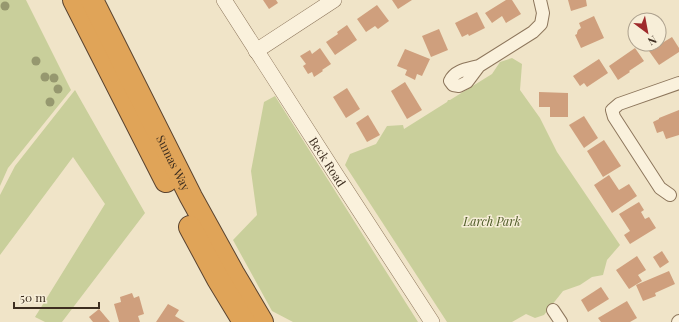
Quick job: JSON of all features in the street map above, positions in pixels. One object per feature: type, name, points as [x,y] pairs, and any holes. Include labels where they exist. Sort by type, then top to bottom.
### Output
[{"type":"highway","points":[[64,0],[139,128]]},
{"type":"highway","name":"Sumas Way","points":[[74,0],[218,279],[244,322]]},
{"type":"highway","name":"Sumas Way","points":[[92,0],[191,197],[262,322]]},
{"type":"street","name":"Beck Road","points":[[224,0],[432,322]]},
{"type":"street","points":[[256,51],[334,0]]},
{"type":"street","points":[[480,66],[459,71],[452,76],[450,81],[453,86],[459,86],[467,82],[480,66],[532,32],[541,24],[543,13],[540,0]]},
{"type":"street","points":[[670,195],[660,188],[614,117],[612,110],[619,104],[679,83]]},
{"type":"street","points":[[553,310],[561,322]]},
{"type":"green space","points":[[0,0],[26,0],[71,90],[8,168],[0,186]]},
{"type":"green space","name":"Larch Park","points":[[512,58],[522,64],[520,90],[540,118],[557,152],[620,245],[607,260],[603,275],[592,277],[580,285],[563,291],[544,315],[535,318],[526,314],[512,322],[447,322],[345,165],[350,154],[376,144],[387,126],[403,125],[404,129],[448,100],[492,74],[500,62]]},
{"type":"green space","points":[[75,90],[145,213],[62,322],[45,322],[35,317],[105,204],[73,157],[0,255],[0,195],[15,166]]},
{"type":"green space","points":[[275,96],[418,322],[293,322],[272,311],[233,240],[257,215],[251,171],[264,102]]},
{"type":"building","points":[[263,0],[276,0],[278,3],[269,9]]},
{"type":"building","points":[[392,0],[412,0],[398,9]]},
{"type":"building","points":[[506,0],[512,0],[521,14],[506,23],[502,16],[492,23],[485,13]]},
{"type":"building","points":[[568,0],[586,0],[587,6],[571,11]]},
{"type":"building","points":[[377,5],[389,21],[378,29],[375,26],[366,32],[357,19]]},
{"type":"building","points":[[477,12],[485,28],[469,36],[468,34],[462,37],[455,23]]},
{"type":"building","points":[[594,16],[604,38],[581,48],[575,35],[581,28],[579,23]]},
{"type":"building","points":[[347,25],[357,40],[335,55],[326,42],[338,34],[337,32]]},
{"type":"building","points":[[439,29],[448,50],[431,57],[422,36]]},
{"type":"building","points":[[672,37],[679,48],[679,52],[659,65],[650,52],[667,52],[667,40]]},
{"type":"building","points":[[320,48],[331,64],[314,77],[312,72],[308,74],[303,66],[306,64],[300,56],[310,50],[312,54]]},
{"type":"building","points":[[405,49],[430,59],[422,76],[417,74],[415,80],[405,75],[407,70],[397,66]]},
{"type":"building","points":[[629,52],[638,52],[644,61],[618,80],[609,66]]},
{"type":"building","points":[[599,59],[608,73],[587,87],[584,83],[580,86],[573,76]]},
{"type":"building","points":[[405,82],[422,110],[407,119],[391,91]]},
{"type":"building","points":[[347,88],[360,109],[346,118],[333,97]]},
{"type":"building","points":[[539,92],[568,93],[568,117],[550,117],[550,107],[539,107]]},
{"type":"building","points":[[679,110],[679,135],[666,139],[663,131],[657,133],[653,122]]},
{"type":"building","points":[[368,115],[380,135],[367,142],[356,123]]},
{"type":"building","points":[[584,116],[598,138],[584,148],[569,125]]},
{"type":"building","points":[[604,140],[621,166],[603,177],[587,151]]},
{"type":"building","points":[[609,175],[619,190],[629,184],[637,196],[612,213],[594,185]]},
{"type":"building","points":[[639,202],[644,210],[641,212],[645,219],[649,217],[656,228],[630,244],[624,235],[630,231],[619,214]]},
{"type":"building","points":[[662,251],[669,262],[660,268],[653,257]]},
{"type":"building","points":[[637,256],[646,270],[638,275],[642,281],[629,289],[616,270]]},
{"type":"building","points":[[669,271],[675,284],[655,293],[656,296],[643,301],[636,285]]},
{"type":"building","points":[[601,287],[609,299],[588,312],[581,300]]},
{"type":"building","points":[[132,293],[134,298],[139,296],[144,314],[138,316],[140,322],[119,322],[114,304],[121,302],[120,297]]},
{"type":"building","points":[[627,301],[637,318],[630,322],[601,322],[598,318]]},
{"type":"building","points":[[168,304],[179,310],[175,316],[185,322],[156,322]]},
{"type":"building","points":[[99,309],[110,322],[93,322],[89,317]]}]
